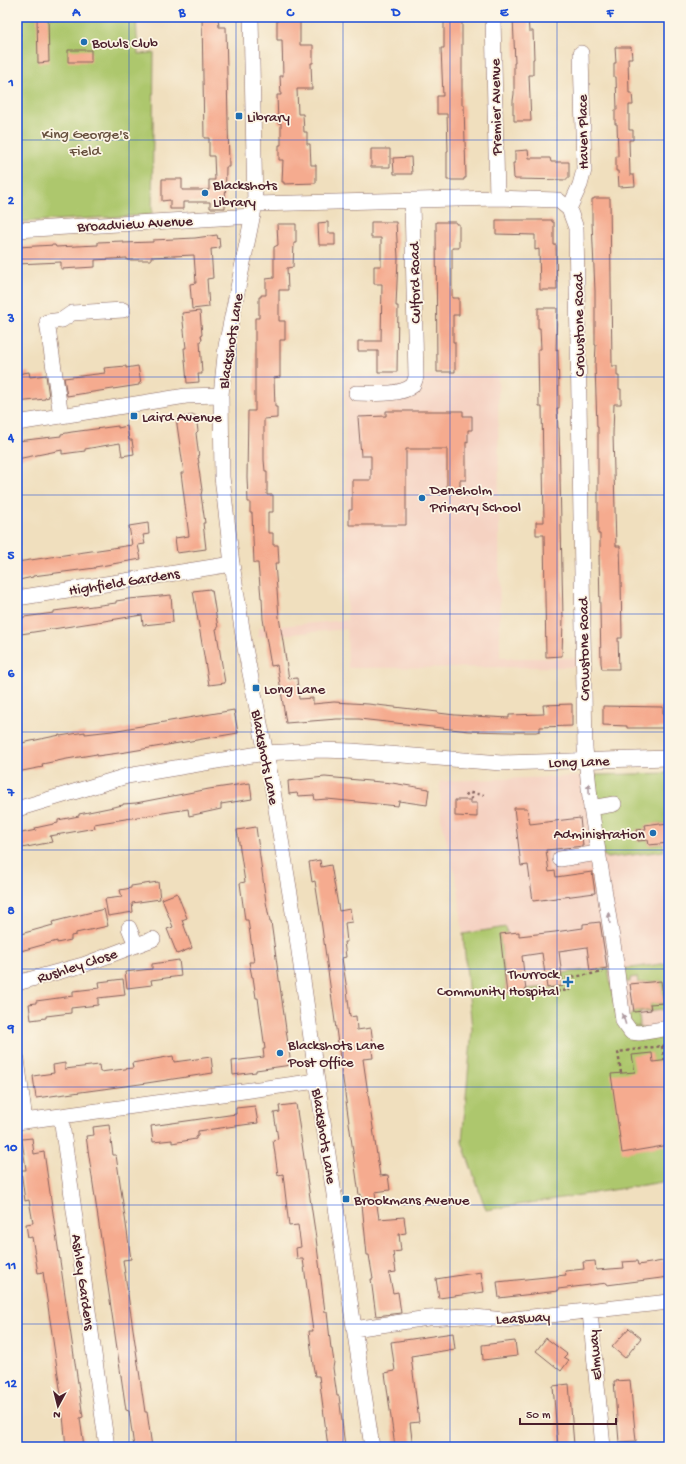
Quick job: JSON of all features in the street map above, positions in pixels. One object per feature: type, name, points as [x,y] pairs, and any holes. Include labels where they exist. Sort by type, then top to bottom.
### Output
[{"type":"street","name":"Blackshots Lane","points":[[251,17],[254,210],[226,346],[221,395],[222,477],[232,564],[245,648],[271,779],[295,922],[317,1081],[372,1447]]},
{"type":"street","name":"Premier Avenue","points":[[493,17],[497,198]]},
{"type":"street","name":"Haven Place","points":[[570,209],[580,185],[584,170],[581,53]]},
{"type":"street","points":[[254,210],[497,198],[558,200],[570,209]]},
{"type":"street","name":"Culford Road","points":[[356,393],[397,392],[405,390],[412,385],[416,377],[412,201]]},
{"type":"street","name":"Crowstone Road","points":[[570,209],[576,228],[586,761],[591,808],[615,956],[623,1021],[631,1032],[639,1033],[669,1028]]},
{"type":"street","name":"Broadview Avenue","points":[[17,230],[254,210]]},
{"type":"street","points":[[61,416],[47,322],[62,320],[72,313],[123,310]]},
{"type":"street","points":[[17,423],[186,396],[221,395]]},
{"type":"street","name":"Highfield Gardens","points":[[17,598],[232,564]]},
{"type":"street","name":"Long Lane","points":[[17,809],[127,776],[265,753],[352,750],[501,763],[669,758]]},
{"type":"street","points":[[591,808],[614,804]]},
{"type":"street","points":[[560,859],[598,853]]},
{"type":"street","name":"Rushley Close","points":[[129,928],[136,945]]},
{"type":"street","name":"Rushley Close","points":[[17,983],[83,965],[153,939]]},
{"type":"street","points":[[17,1059],[21,1122],[317,1081]]},
{"type":"street","name":"Ashley Gardens","points":[[61,1117],[107,1447]]},
{"type":"street","name":"Leasway","points":[[354,1329],[428,1318],[465,1316],[504,1320],[590,1312],[669,1302]]},
{"type":"street","name":"Elmway","points":[[590,1312],[603,1447]]},
{"type":"path","points":[[17,230],[20,17]]},
{"type":"path","points":[[470,799],[472,798],[471,793]]},
{"type":"path","points":[[465,795],[471,793],[484,795]]},
{"type":"path","points":[[519,992],[519,996],[569,990],[567,978],[604,972]]},
{"type":"path","points":[[662,1041],[664,1061]]},
{"type":"path","points":[[621,1073],[618,1052],[669,1045]]},
{"type":"shaded area","name":"Deneholm Primary School","points":[[498,375],[500,658],[576,658],[576,667],[348,668],[347,629],[258,637],[258,628],[347,620],[345,376]]},
{"type":"shaded area","name":"Thurrock Community Hospital","points":[[669,773],[669,1181],[486,1210],[462,1142],[472,1029],[458,887],[441,818],[440,781]]},
{"type":"green space","name":"King George's Field","points":[[17,17],[136,17],[138,54],[154,53],[152,215],[17,222]]},
{"type":"green space","points":[[669,773],[669,824],[660,825],[660,823],[645,826],[646,829],[636,830],[638,841],[648,840],[649,845],[663,844],[664,851],[608,858],[603,855],[593,778],[597,775]]},
{"type":"green space","points":[[506,927],[507,933],[500,935],[507,994],[526,991],[526,989],[563,986],[562,973],[608,968],[618,1023],[669,1033],[669,1181],[486,1210],[462,1142],[472,1029],[463,934]]},
{"type":"green space","points":[[669,963],[669,1009],[639,1013],[640,1026],[633,1027],[627,1018],[634,1012],[651,1010],[650,1004],[664,1003],[661,981],[638,983],[637,977],[630,978],[630,982],[624,982],[622,969]]},
{"type":"building","points":[[37,17],[48,17],[49,62],[38,63]]},
{"type":"building","points":[[202,17],[218,17],[219,27],[226,27],[229,167],[226,167],[225,208],[210,208],[210,202],[183,202],[183,209],[170,209],[170,200],[162,201],[162,179],[182,179],[182,190],[209,190],[209,180],[215,180],[214,156],[209,156],[209,138],[204,138]]},
{"type":"building","points":[[277,17],[300,17],[300,45],[313,45],[313,63],[311,63],[312,89],[297,89],[298,114],[303,114],[304,132],[307,132],[307,144],[310,144],[311,165],[316,165],[316,183],[284,184],[284,182],[282,182],[283,160],[279,160],[281,123],[278,123],[277,95],[281,95],[280,76],[283,76],[282,40],[277,40]]},
{"type":"building","points":[[513,17],[528,17],[529,31],[533,31],[533,75],[529,75],[531,121],[514,121],[513,101],[515,63]]},
{"type":"building","points":[[462,18],[462,105],[464,105],[466,178],[464,178],[464,180],[447,180],[447,114],[437,114],[437,96],[443,96],[441,48],[444,48],[444,19]]},
{"type":"building","points":[[615,47],[631,47],[632,58],[628,58],[629,93],[632,93],[633,105],[629,105],[629,130],[633,130],[633,140],[629,140],[630,175],[634,175],[635,186],[619,187],[618,171],[616,171],[616,156],[618,157],[618,150],[617,124],[615,124],[615,110],[617,110],[616,77],[614,77],[614,63],[616,63]]},
{"type":"building","points":[[68,50],[91,50],[91,62],[68,62]]},
{"type":"building","points":[[371,149],[390,149],[390,167],[371,167]]},
{"type":"building","points":[[528,150],[529,158],[550,158],[551,162],[569,162],[569,178],[567,178],[567,180],[515,179],[513,163],[515,163],[515,151]]},
{"type":"building","points":[[411,157],[412,174],[394,174],[393,158]]},
{"type":"building","points":[[610,198],[612,366],[617,366],[619,389],[621,389],[621,404],[614,404],[613,434],[616,546],[620,546],[621,579],[622,638],[618,638],[619,669],[602,669],[601,663],[600,534],[598,534],[598,427],[592,222],[592,199]]},
{"type":"building","points":[[496,220],[552,220],[552,222],[554,222],[557,290],[540,290],[539,249],[535,250],[535,235],[496,234]]},
{"type":"building","points":[[328,222],[328,233],[335,233],[335,245],[319,245],[318,223]]},
{"type":"building","points":[[371,222],[396,222],[398,258],[396,306],[398,306],[397,372],[378,372],[378,351],[358,351],[358,341],[381,341],[382,284],[374,284],[374,266],[381,266],[381,238],[371,238]]},
{"type":"building","points":[[436,222],[456,222],[456,224],[459,224],[459,248],[452,248],[452,298],[459,298],[459,315],[453,315],[455,372],[437,372]]},
{"type":"building","points":[[277,224],[296,224],[296,243],[294,243],[293,267],[287,268],[288,290],[279,290],[279,321],[285,321],[285,340],[280,340],[280,377],[274,378],[277,418],[264,419],[264,460],[265,471],[267,471],[267,495],[273,495],[273,512],[268,512],[268,533],[273,533],[273,545],[278,545],[279,563],[275,563],[279,617],[289,679],[297,678],[299,699],[313,698],[313,704],[334,702],[368,704],[455,715],[509,718],[509,715],[544,714],[543,705],[572,704],[572,726],[540,727],[540,731],[536,732],[513,732],[469,731],[359,719],[337,719],[286,723],[277,665],[271,666],[263,619],[258,563],[254,563],[252,513],[250,513],[250,502],[248,502],[247,477],[248,411],[255,411],[255,318],[259,318],[259,297],[261,297],[261,295],[266,295],[266,279],[274,278],[274,247],[278,245]]},
{"type":"building","points":[[217,235],[218,239],[219,238],[220,248],[211,249],[213,278],[207,279],[209,307],[192,309],[190,284],[196,283],[194,255],[151,257],[151,260],[127,260],[127,258],[95,260],[95,267],[61,269],[61,262],[17,264],[17,247],[98,245],[98,242],[123,241],[123,243],[153,242],[153,240],[195,238]]},
{"type":"building","points":[[538,308],[557,308],[556,350],[558,349],[559,408],[557,408],[559,428],[563,618],[562,656],[546,657],[544,535],[536,535],[536,522],[544,522],[542,407],[539,407],[538,349],[541,349],[540,328],[538,328]]},
{"type":"building","points":[[200,311],[202,335],[202,340],[200,341],[202,374],[198,374],[199,382],[187,383],[184,348],[186,348],[182,313]]},
{"type":"building","points":[[126,366],[126,368],[138,366],[141,383],[139,383],[139,385],[67,396],[64,378],[105,373],[104,368]]},
{"type":"building","points":[[29,372],[30,377],[46,375],[49,397],[45,399],[17,402],[17,374]]},
{"type":"building","points":[[386,411],[463,411],[463,416],[472,416],[472,430],[468,430],[468,443],[466,442],[466,480],[460,480],[460,491],[447,491],[447,449],[406,449],[406,525],[349,525],[349,510],[352,510],[352,480],[371,480],[371,456],[361,456],[358,417],[386,416]]},
{"type":"building","points":[[196,416],[198,431],[196,433],[199,458],[198,463],[202,490],[201,495],[205,523],[203,523],[206,549],[177,553],[175,538],[189,536],[181,473],[184,473],[176,418]]},
{"type":"building","points":[[118,426],[118,428],[127,426],[129,440],[132,440],[134,454],[122,456],[120,443],[85,449],[85,451],[62,454],[62,450],[17,459],[17,441],[61,436],[61,434],[72,432]]},
{"type":"building","points":[[148,523],[149,534],[143,535],[145,544],[138,545],[141,559],[95,568],[33,576],[19,580],[19,578],[17,578],[17,562],[132,545],[129,526]]},
{"type":"building","points":[[212,590],[218,628],[216,629],[225,683],[209,685],[193,591]]},
{"type":"building","points":[[171,595],[173,622],[143,625],[142,615],[21,634],[19,619],[24,617],[54,613],[54,611],[116,603],[116,601],[129,599]]},
{"type":"building","points":[[603,706],[663,707],[663,714],[669,714],[669,728],[627,728],[627,726],[603,725]]},
{"type":"building","points":[[234,710],[238,733],[126,752],[97,756],[97,754],[67,759],[42,764],[43,767],[17,772],[17,744],[60,735],[112,731]]},
{"type":"building","points":[[325,777],[392,783],[429,789],[427,805],[399,801],[398,806],[327,799],[315,800],[314,795],[298,796],[297,793],[289,794],[288,781]]},
{"type":"building","points":[[250,783],[252,799],[221,804],[221,809],[189,816],[188,809],[94,824],[95,828],[50,836],[52,842],[17,849],[17,834],[58,823],[58,820],[79,816],[79,814],[123,804]]},
{"type":"building","points":[[455,800],[470,800],[470,803],[477,803],[477,817],[455,816]]},
{"type":"building","points":[[514,808],[527,808],[530,824],[580,818],[583,846],[546,850],[549,872],[555,871],[556,877],[592,872],[595,893],[533,901],[528,865],[521,866]]},
{"type":"building","name":"Administration","points":[[660,823],[660,825],[669,824],[669,843],[649,845],[648,840],[638,841],[636,830],[646,829],[645,825]]},
{"type":"building","points":[[256,827],[291,1065],[233,1075],[232,1061],[264,1057],[263,1049],[265,1049],[258,998],[256,998],[249,962],[254,962],[248,920],[245,920],[240,883],[245,882],[237,830]]},
{"type":"building","points":[[320,860],[321,867],[331,865],[339,911],[350,909],[352,922],[345,923],[347,942],[344,942],[346,957],[342,958],[350,1017],[356,1016],[357,1030],[371,1028],[373,1058],[363,1059],[380,1176],[388,1175],[390,1190],[375,1192],[379,1219],[404,1217],[406,1233],[399,1234],[401,1251],[393,1252],[396,1272],[389,1273],[393,1293],[398,1292],[401,1313],[376,1316],[371,1279],[373,1279],[369,1255],[367,1255],[361,1194],[359,1195],[320,913],[315,881],[312,882],[309,862]]},
{"type":"building","points":[[158,882],[160,899],[132,903],[133,912],[108,916],[105,899],[122,897],[120,890],[131,888],[131,886]]},
{"type":"building","points":[[177,893],[187,918],[182,920],[192,948],[177,954],[167,929],[173,927],[162,899]]},
{"type":"building","points":[[104,909],[108,926],[76,933],[76,935],[71,936],[71,940],[57,943],[57,941],[17,952],[17,935],[53,925],[52,922]]},
{"type":"building","points":[[600,922],[607,968],[590,971],[587,947],[559,951],[563,986],[547,988],[542,953],[522,956],[526,991],[507,994],[500,934],[519,932],[519,936],[555,932],[583,928],[583,924]]},
{"type":"building","points":[[179,960],[181,976],[151,980],[152,985],[127,988],[125,972],[152,969],[152,964]]},
{"type":"building","points":[[123,979],[125,995],[98,998],[98,1005],[71,1008],[71,1013],[46,1016],[46,1018],[31,1020],[29,1004],[36,1003],[36,1001],[73,996],[73,991],[100,988],[99,982]]},
{"type":"building","points":[[661,981],[664,1003],[650,1004],[651,1010],[634,1012],[630,984]]},
{"type":"building","points":[[652,1053],[653,1062],[669,1060],[669,1145],[622,1153],[611,1074],[635,1072],[632,1055]]},
{"type":"building","points":[[173,1056],[174,1062],[211,1057],[213,1073],[36,1098],[33,1076],[54,1073],[53,1065],[65,1063],[65,1069],[99,1065],[100,1072],[133,1068],[132,1063]]},
{"type":"building","points":[[296,1104],[316,1238],[325,1312],[327,1312],[337,1396],[339,1396],[345,1447],[328,1447],[319,1376],[315,1376],[313,1365],[309,1331],[313,1331],[303,1259],[297,1259],[296,1248],[301,1247],[298,1225],[289,1226],[283,1174],[278,1175],[273,1140],[278,1139],[274,1113],[280,1112],[279,1106]]},
{"type":"building","points":[[255,1106],[258,1123],[198,1131],[198,1136],[196,1139],[172,1143],[172,1140],[153,1142],[151,1126],[236,1114],[236,1108]]},
{"type":"building","points":[[109,1125],[113,1155],[116,1155],[131,1259],[123,1260],[145,1412],[147,1412],[152,1447],[134,1447],[129,1411],[126,1410],[86,1136],[94,1135],[93,1127]]},
{"type":"building","points":[[32,1138],[34,1154],[44,1152],[83,1417],[80,1418],[84,1447],[66,1447],[61,1395],[43,1272],[38,1273],[32,1237],[28,1238],[26,1224],[33,1223],[29,1200],[25,1201],[21,1170],[26,1170],[22,1139]]},
{"type":"building","points":[[669,1260],[669,1277],[607,1285],[607,1283],[558,1289],[558,1291],[499,1298],[497,1282],[566,1275],[565,1271],[584,1269],[583,1262],[595,1261],[596,1270],[624,1268],[623,1262],[637,1261],[638,1265]]},
{"type":"building","points":[[481,1272],[484,1292],[439,1298],[436,1279]]},
{"type":"building","points":[[629,1328],[641,1338],[625,1358],[612,1347]]},
{"type":"building","points":[[453,1333],[455,1349],[411,1356],[419,1422],[410,1423],[413,1447],[395,1447],[385,1373],[395,1371],[391,1342]]},
{"type":"building","points":[[546,1338],[567,1354],[564,1357],[569,1360],[561,1371],[536,1351]]},
{"type":"building","points":[[515,1341],[517,1356],[483,1360],[482,1345]]},
{"type":"building","points":[[630,1380],[636,1441],[619,1442],[614,1381]]},
{"type":"building","points":[[569,1384],[574,1445],[558,1446],[553,1386]]},
{"type":"place","name":"Bowls Club","points":[[84,42]]},
{"type":"place","name":"Library","points":[[239,116]]},
{"type":"place","name":"Blackshots Library","points":[[205,193]]},
{"type":"place","name":"Laird Avenue","points":[[134,416]]},
{"type":"place","name":"Deneholm Primary School","points":[[422,498]]},
{"type":"place","name":"Long Lane","points":[[256,688]]},
{"type":"place","name":"Administration","points":[[653,833]]},
{"type":"place","name":"Thurrock Community Hospital","points":[[568,982]]},
{"type":"place","name":"Blackshots Lane Post Office","points":[[280,1053]]},
{"type":"place","name":"Brookmans Avenue","points":[[346,1199]]}]
